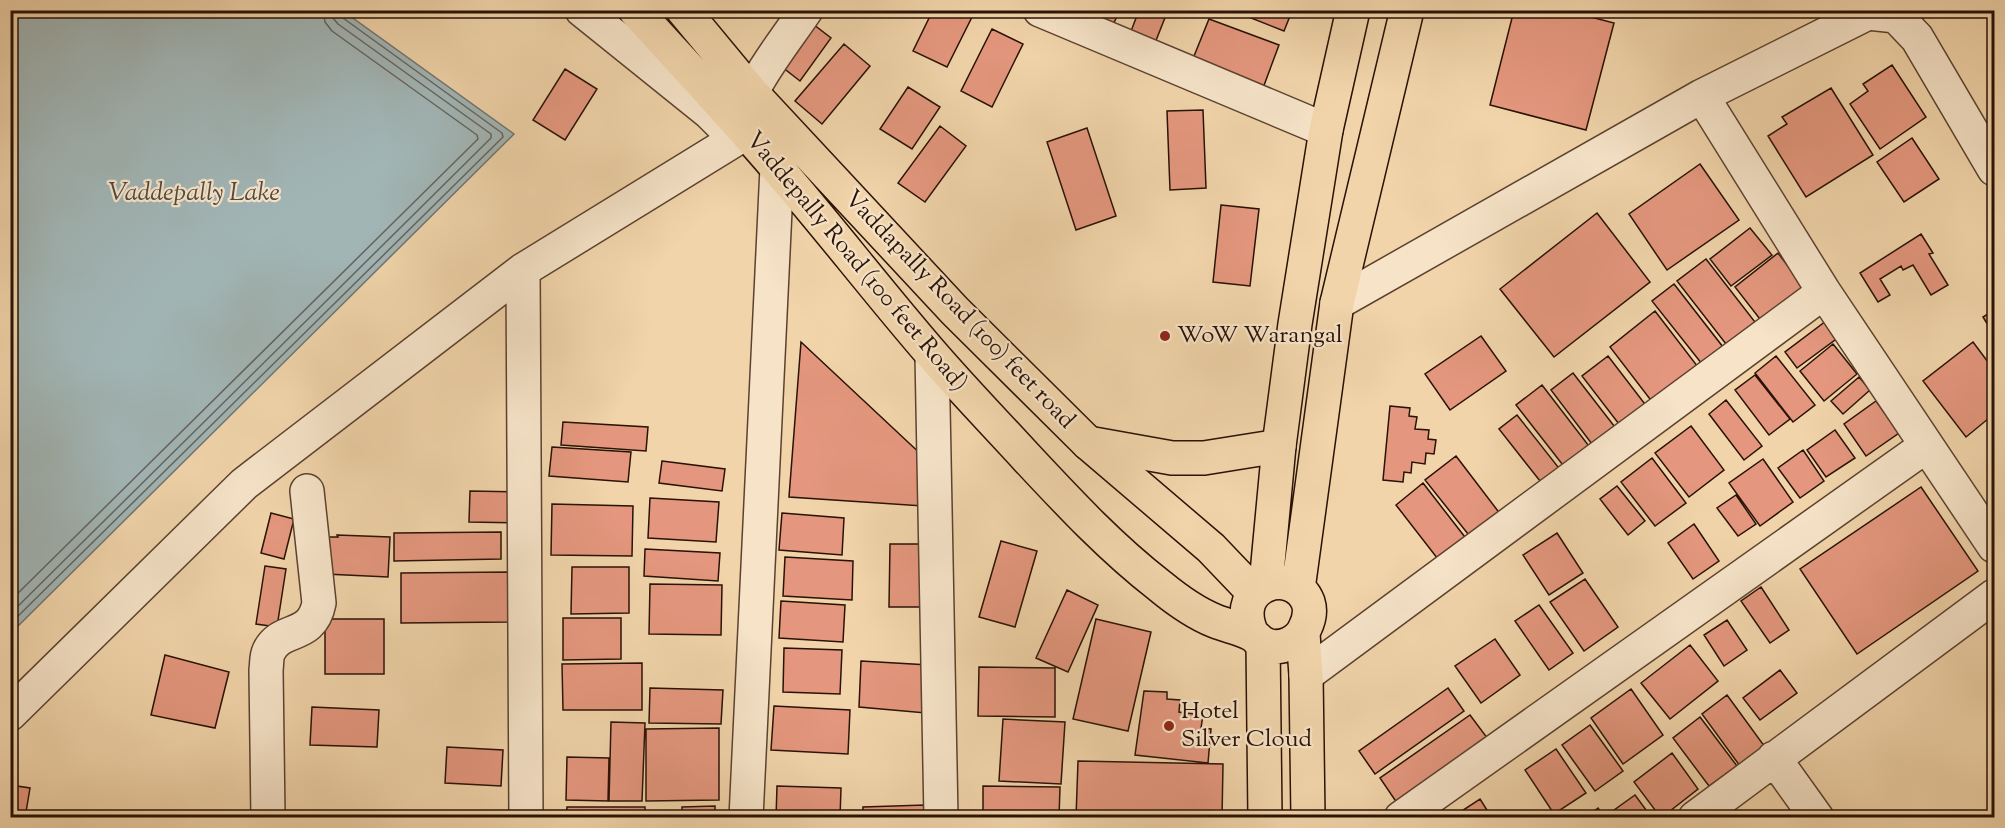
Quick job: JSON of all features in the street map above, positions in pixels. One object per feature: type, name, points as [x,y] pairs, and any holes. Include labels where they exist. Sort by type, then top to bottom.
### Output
[{"type":"main road","name":"Vaddepally Road (100 feet Road)","points":[[635,10],[737,131],[777,168],[932,355],[1068,502],[1129,562],[1186,606],[1213,621],[1257,639]]},
{"type":"main road","name":"Vaddapally Road (100) feet road","points":[[682,10],[751,92],[955,311],[1088,444],[1260,588]]},
{"type":"main road","points":[[1265,818],[1257,639],[1246,621],[1246,606],[1260,588],[1294,324],[1326,130],[1353,10]]},
{"type":"main road","points":[[1298,589],[1337,303],[1407,10]]},
{"type":"main road","points":[[1088,444],[1172,458],[1204,458],[1279,446]]},
{"type":"main road","points":[[1257,639],[1277,647],[1291,644],[1303,634],[1310,619],[1308,602],[1298,589],[1282,582],[1260,588]]},
{"type":"main road","points":[[1303,634],[1306,675],[1308,818]]},
{"type":"street","points":[[582,10],[710,113],[737,131]]},
{"type":"street","points":[[10,714],[244,484],[523,270],[737,131],[751,92],[806,10]]},
{"type":"street","points":[[1040,10],[1326,130]]},
{"type":"street","points":[[1337,303],[1702,96],[1868,13],[1896,16],[1917,38],[1995,169]]},
{"type":"street","points":[[1702,96],[1824,292],[1995,546]]},
{"type":"street","points":[[746,818],[777,168]]},
{"type":"street","points":[[523,270],[526,818]]},
{"type":"street","points":[[1306,675],[1824,292]]},
{"type":"street","points":[[932,355],[941,818]]},
{"type":"street","points":[[1401,818],[1926,446]]},
{"type":"street","points":[[268,818],[266,670],[268,653],[275,643],[308,626],[317,614],[320,603],[307,491]]},
{"type":"street","points":[[1695,818],[1995,596]]},
{"type":"street","points":[[1774,758],[1816,818]]},
{"type":"water","name":"Vaddepally Lake","points":[[11,10],[343,11],[514,134],[11,633]]},
{"type":"building","points":[[933,10],[959,10],[972,17],[947,67],[913,51]]},
{"type":"building","points":[[1071,10],[1120,10],[1111,29]]},
{"type":"building","points":[[1139,10],[1168,10],[1155,43],[1130,34]]},
{"type":"building","points":[[1231,10],[1290,10],[1292,11],[1284,31]]},
{"type":"building","points":[[1514,10],[1564,10],[1614,23],[1586,130],[1490,105]]},
{"type":"building","points":[[1209,19],[1279,45],[1263,88],[1192,61]]},
{"type":"building","points":[[809,21],[831,38],[800,81],[777,63]]},
{"type":"building","points":[[992,29],[1023,44],[992,107],[961,91]]},
{"type":"building","points":[[844,44],[870,66],[822,124],[795,101]]},
{"type":"building","points":[[1892,65],[1926,117],[1880,149],[1850,104],[1868,91],[1863,84]]},
{"type":"building","points":[[565,69],[597,89],[565,140],[533,120]]},
{"type":"building","points":[[908,87],[940,107],[912,149],[880,129]]},
{"type":"building","points":[[1831,88],[1873,155],[1806,197],[1768,136],[1787,124],[1782,117]]},
{"type":"building","points":[[1203,110],[1206,188],[1170,190],[1167,111]]},
{"type":"building","points":[[940,126],[966,146],[925,202],[898,183]]},
{"type":"building","points":[[1087,128],[1116,216],[1076,230],[1047,142]]},
{"type":"building","points":[[1912,138],[1939,179],[1904,202],[1877,162]]},
{"type":"building","points":[[1700,164],[1739,220],[1667,270],[1629,214]]},
{"type":"building","points":[[1221,205],[1259,209],[1250,286],[1213,282]]},
{"type":"building","points":[[1597,213],[1650,282],[1554,357],[1500,289]]},
{"type":"building","points":[[1750,228],[1772,255],[1731,286],[1710,259]]},
{"type":"building","points":[[1921,234],[1933,253],[1929,254],[1948,285],[1931,295],[1913,265],[1903,270],[1901,266],[1880,279],[1890,295],[1878,302],[1860,273]]},
{"type":"building","points":[[1778,253],[1806,290],[1763,323],[1735,287]]},
{"type":"building","points":[[1706,259],[1755,322],[1726,344],[1677,281]]},
{"type":"building","points":[[1674,284],[1723,347],[1702,364],[1652,301]]},
{"type":"building","points":[[1994,310],[1994,335],[1983,317]]},
{"type":"building","points":[[1655,311],[1698,367],[1653,403],[1610,347]]},
{"type":"building","points":[[1830,318],[1843,334],[1797,368],[1785,352]]},
{"type":"building","points":[[1481,336],[1506,371],[1450,410],[1425,374]]},
{"type":"building","points":[[801,342],[925,458],[923,506],[789,497]]},
{"type":"building","points":[[1973,342],[1994,370],[1994,414],[1966,437],[1923,381]]},
{"type":"building","points":[[1833,344],[1857,374],[1824,401],[1800,371]]},
{"type":"building","points":[[1608,356],[1648,408],[1622,428],[1582,376]]},
{"type":"building","points":[[1776,356],[1815,405],[1793,422],[1755,373]]},
{"type":"building","points":[[1573,373],[1618,431],[1595,448],[1551,390]]},
{"type":"building","points":[[1755,375],[1790,419],[1769,435],[1735,390]]},
{"type":"building","points":[[1859,377],[1870,390],[1843,414],[1831,401]]},
{"type":"building","points":[[1542,385],[1592,450],[1566,469],[1516,405]]},
{"type":"building","points":[[1726,400],[1762,446],[1744,460],[1709,414]]},
{"type":"building","points":[[1876,401],[1899,433],[1866,456],[1844,424]]},
{"type":"building","points":[[1390,406],[1410,408],[1409,416],[1417,417],[1415,429],[1429,430],[1428,439],[1436,440],[1434,454],[1426,453],[1425,464],[1412,462],[1411,473],[1404,472],[1403,482],[1383,480]]},
{"type":"building","points":[[1517,415],[1562,472],[1544,486],[1499,429]]},
{"type":"building","points":[[563,422],[648,427],[646,451],[561,445]]},
{"type":"building","points":[[1691,426],[1724,470],[1689,497],[1655,453]]},
{"type":"building","points":[[1835,430],[1855,458],[1826,477],[1807,450]]},
{"type":"building","points":[[552,447],[631,452],[628,482],[549,476]]},
{"type":"building","points":[[1803,450],[1824,481],[1800,498],[1778,468]]},
{"type":"building","points":[[1456,456],[1501,515],[1472,539],[1425,480]]},
{"type":"building","points":[[1652,458],[1686,503],[1655,526],[1621,482]]},
{"type":"building","points":[[1763,459],[1793,502],[1760,526],[1729,483]]},
{"type":"building","points":[[662,461],[725,469],[722,491],[659,483]]},
{"type":"building","points":[[1423,483],[1468,541],[1441,563],[1396,505]]},
{"type":"building","points":[[1617,486],[1645,521],[1628,535],[1600,499]]},
{"type":"building","points":[[1921,487],[1978,571],[1857,654],[1800,569]]},
{"type":"building","points":[[470,491],[517,492],[516,523],[469,522]]},
{"type":"building","points":[[1736,495],[1756,524],[1738,536],[1717,508]]},
{"type":"building","points":[[650,498],[719,502],[716,542],[648,538]]},
{"type":"building","points":[[552,504],[633,506],[632,556],[551,555]]},
{"type":"building","points":[[271,513],[294,519],[284,559],[261,553]]},
{"type":"building","points":[[782,513],[844,518],[842,555],[779,550]]},
{"type":"building","points":[[1694,524],[1719,561],[1693,579],[1668,543]]},
{"type":"building","points":[[501,532],[501,559],[394,561],[394,533]]},
{"type":"building","points":[[1557,533],[1583,573],[1549,595],[1523,555]]},
{"type":"building","points":[[337,535],[390,537],[388,577],[325,574],[327,537],[338,537]]},
{"type":"building","points":[[1001,541],[1037,551],[1015,627],[979,617]]},
{"type":"building","points":[[890,544],[926,544],[925,607],[889,607]]},
{"type":"building","points":[[645,549],[720,553],[718,581],[644,576]]},
{"type":"building","points":[[785,557],[853,561],[852,600],[783,596]]},
{"type":"building","points":[[265,566],[286,569],[277,627],[256,624]]},
{"type":"building","points":[[572,567],[629,567],[629,613],[571,614]]},
{"type":"building","points":[[510,572],[511,622],[401,623],[401,573]]},
{"type":"building","points":[[1585,579],[1618,627],[1584,651],[1550,602]]},
{"type":"building","points":[[650,584],[722,585],[721,635],[649,634]]},
{"type":"building","points":[[1761,587],[1789,630],[1770,643],[1741,601]]},
{"type":"building","points":[[1067,590],[1098,605],[1068,672],[1036,658]]},
{"type":"building","points":[[781,601],[845,605],[843,642],[779,638]]},
{"type":"building","points":[[1539,605],[1573,653],[1549,670],[1515,621]]},
{"type":"building","points":[[563,618],[621,618],[621,659],[563,660]]},
{"type":"building","points":[[325,619],[384,619],[384,674],[325,674]]},
{"type":"building","points":[[1096,619],[1151,632],[1128,731],[1073,719]]},
{"type":"building","points":[[1727,620],[1747,650],[1724,666],[1704,635]]},
{"type":"building","points":[[1495,639],[1520,675],[1481,703],[1455,666]]},
{"type":"building","points":[[1690,645],[1718,681],[1670,719],[1641,683]]},
{"type":"building","points":[[784,648],[842,650],[840,694],[783,692]]},
{"type":"building","points":[[165,655],[229,672],[215,728],[151,715]]},
{"type":"building","points":[[861,661],[929,665],[926,713],[859,707]]},
{"type":"building","points":[[642,663],[642,710],[563,710],[562,664]]},
{"type":"building","points":[[979,667],[1055,668],[1055,717],[978,716]]},
{"type":"building","points":[[1780,670],[1797,693],[1760,720],[1743,698]]},
{"type":"building","points":[[650,688],[723,690],[721,724],[649,723]]},
{"type":"building","points":[[1448,688],[1464,711],[1375,774],[1359,751]]},
{"type":"building","points":[[1631,689],[1663,735],[1623,764],[1591,718]]},
{"type":"building","points":[[1144,691],[1167,692],[1167,699],[1180,700],[1179,712],[1203,715],[1201,728],[1211,729],[1208,763],[1135,755]]},
{"type":"building","points":[[1727,695],[1765,747],[1740,766],[1702,714]]},
{"type":"building","points":[[774,706],[850,710],[848,754],[771,750]]},
{"type":"building","points":[[312,707],[379,710],[377,747],[310,745]]},
{"type":"building","points":[[1470,715],[1488,739],[1397,803],[1380,778]]},
{"type":"building","points":[[1700,717],[1737,766],[1709,786],[1673,738]]},
{"type":"building","points":[[1003,719],[1065,722],[1061,784],[999,781]]},
{"type":"building","points":[[611,722],[645,723],[642,801],[609,801]]},
{"type":"building","points":[[1590,725],[1623,771],[1595,791],[1562,745]]},
{"type":"building","points":[[719,728],[719,800],[646,801],[646,729]]},
{"type":"building","points":[[447,747],[503,750],[501,786],[445,783]]},
{"type":"building","points":[[1556,749],[1586,793],[1554,814],[1525,770]]},
{"type":"building","points":[[1672,753],[1698,789],[1661,818],[1634,782]]},
{"type":"building","points":[[567,757],[609,758],[608,801],[566,800]]},
{"type":"building","points":[[1078,761],[1223,764],[1222,818],[1076,818]]},
{"type":"building","points":[[10,785],[30,788],[25,818],[10,818]]},
{"type":"building","points":[[777,786],[841,788],[840,818],[776,818]]},
{"type":"building","points":[[983,786],[1060,787],[1059,818],[983,818]]},
{"type":"building","points":[[1635,795],[1652,818],[1614,818],[1610,813]]},
{"type":"building","points":[[1480,799],[1492,818],[1451,818]]},
{"type":"building","points":[[925,805],[926,818],[863,818],[863,807]]},
{"type":"building","points":[[715,806],[715,818],[682,818],[682,807]]},
{"type":"building","points":[[567,807],[645,807],[645,818],[566,818]]},
{"type":"building","points":[[1598,808],[1605,818],[1585,818]]},
{"type":"place","name":"WoW Warangal","points":[[1165,336]]},
{"type":"place","name":"Hotel Silver Cloud","points":[[1169,726]]}]
